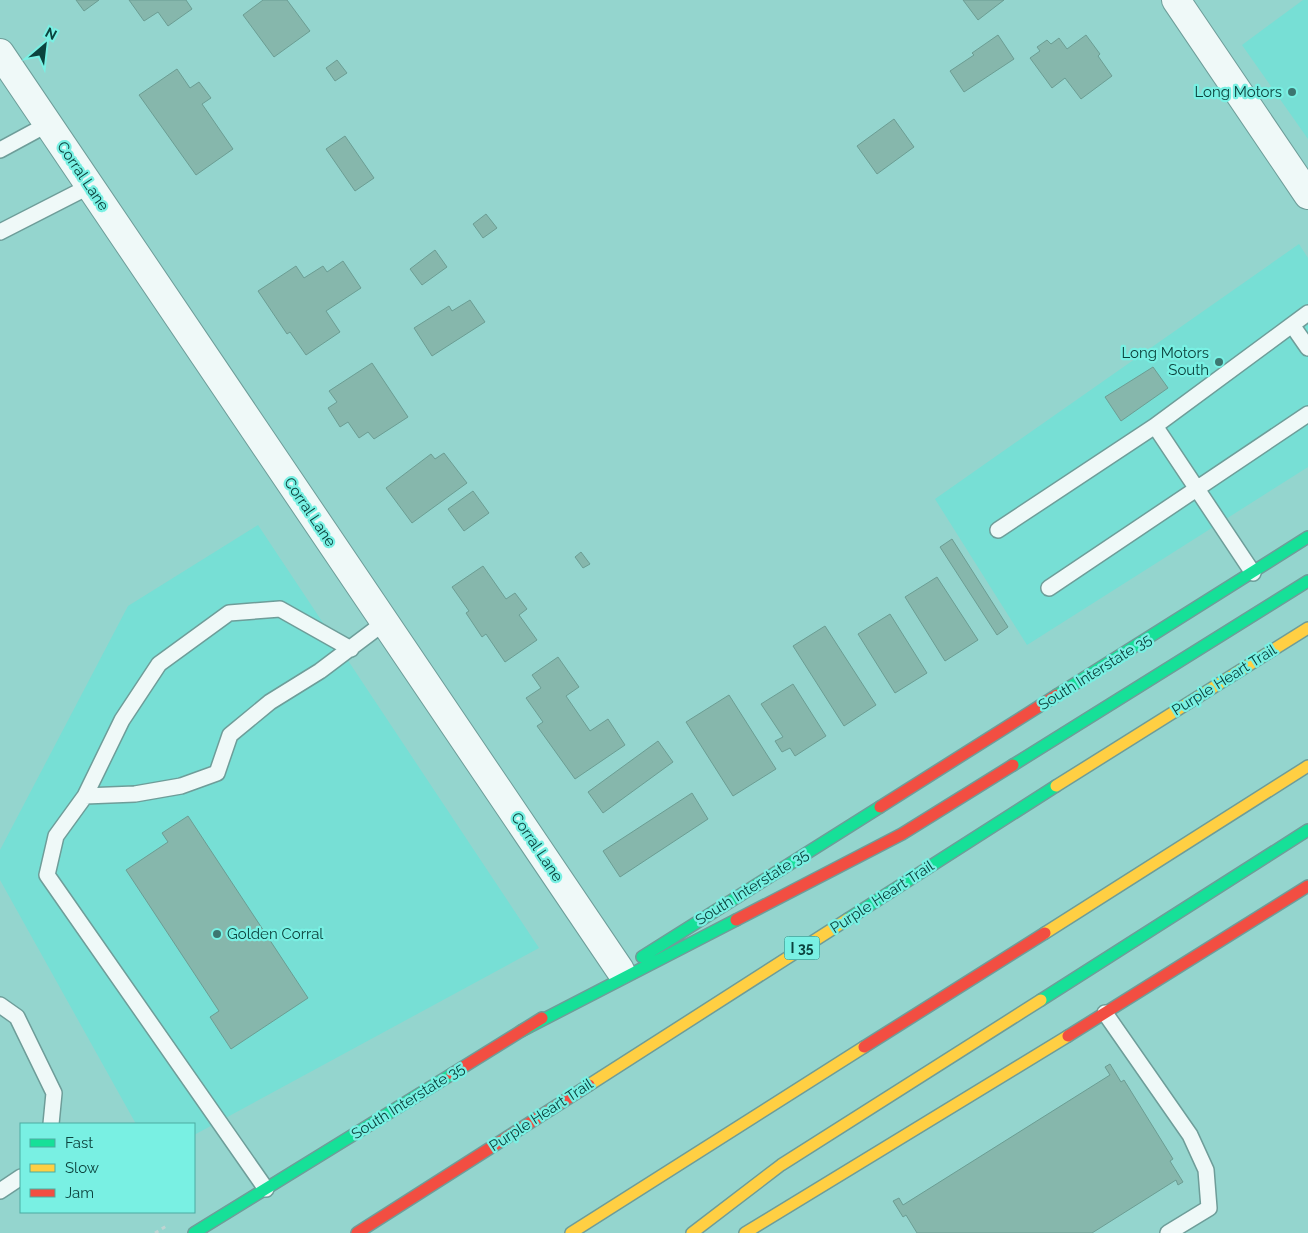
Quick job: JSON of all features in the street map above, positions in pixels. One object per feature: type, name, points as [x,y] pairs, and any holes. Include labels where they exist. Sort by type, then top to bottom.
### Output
[{"type":"main road","name":"South Interstate 35","points":[[194,1233],[620,970],[1308,537]]},
{"type":"main road","points":[[521,1031],[902,834],[1308,581]]},
{"type":"main road","name":"Purple Heart Trail","points":[[356,1233],[1080,770],[1308,628]]},
{"type":"main road","points":[[571,1233],[1308,766]]},
{"type":"main road","points":[[692,1233],[782,1165],[1308,830]]},
{"type":"main road","points":[[745,1233],[1105,1014],[1308,886]]},
{"type":"street","points":[[1176,0],[1308,195]]},
{"type":"street","name":"Corral Lane","points":[[0,53],[620,970]]},
{"type":"lane","points":[[0,150],[48,124]]},
{"type":"lane","points":[[0,232],[90,186]]},
{"type":"lane","points":[[998,530],[1155,426],[1308,313]]},
{"type":"lane","points":[[1292,325],[1308,348]]},
{"type":"lane","points":[[1049,588],[1308,414]]},
{"type":"lane","points":[[1155,426],[1253,573]]},
{"type":"lane","points":[[266,1189],[47,875],[56,836],[85,796],[122,720],[159,664],[229,613],[280,609],[351,649]]},
{"type":"lane","points":[[85,796],[135,794],[181,786],[218,773],[230,735],[270,702],[320,671],[385,622]]},
{"type":"lane","points":[[0,1005],[17,1018],[54,1093],[51,1123]]},
{"type":"lane","points":[[1105,1014],[1190,1135],[1206,1170],[1209,1208],[1168,1233]]},
{"type":"lane","points":[[0,1191],[20,1178]]},
{"type":"shaded area","name":"Long Motors","points":[[1303,0],[1308,0],[1308,139],[1242,45]]},
{"type":"shaded area","name":"Long Motors South","points":[[1299,244],[1308,258],[1308,467],[1027,645],[935,499]]},
{"type":"shaded area","points":[[258,525],[539,948],[195,1134],[195,1123],[135,1123],[0,880],[0,850],[128,606]]},
{"type":"building","points":[[76,0],[99,0],[84,11]]},
{"type":"building","points":[[129,0],[186,0],[192,9],[168,26],[158,12],[144,21]]},
{"type":"building","points":[[263,0],[287,0],[310,31],[274,57],[243,15]]},
{"type":"building","points":[[963,0],[1004,0],[978,20]]},
{"type":"building","points":[[998,35],[1014,59],[964,92],[950,71],[974,55],[972,53]]},
{"type":"building","points":[[1086,35],[1100,54],[1098,56],[1112,76],[1081,99],[1065,78],[1052,88],[1030,58],[1040,51],[1037,47],[1047,40],[1051,44],[1059,38],[1067,49]]},
{"type":"building","points":[[337,60],[347,73],[335,81],[326,68]]},
{"type":"building","points":[[177,69],[190,88],[199,82],[211,98],[202,104],[233,149],[196,175],[139,95]]},
{"type":"building","points":[[894,119],[914,147],[877,174],[857,146]]},
{"type":"building","points":[[345,136],[374,178],[355,191],[326,149]]},
{"type":"building","points":[[486,214],[497,228],[483,238],[473,224]]},
{"type":"building","points":[[435,250],[447,267],[422,285],[410,269]]},
{"type":"building","points":[[343,261],[361,288],[326,311],[340,332],[306,355],[290,332],[287,334],[258,291],[296,266],[304,278],[323,266],[327,272]]},
{"type":"building","points":[[470,300],[485,322],[432,356],[414,328],[449,306],[452,311]]},
{"type":"building","points":[[372,363],[408,417],[374,439],[368,432],[359,438],[348,422],[340,427],[328,408],[337,402],[329,391]]},
{"type":"building","points":[[1153,367],[1168,388],[1121,421],[1105,397]]},
{"type":"building","points":[[444,453],[467,483],[412,523],[386,488],[431,454],[435,459]]},
{"type":"building","points":[[473,491],[489,513],[464,531],[448,509]]},
{"type":"building","points":[[952,539],[1008,627],[997,635],[940,547]]},
{"type":"building","points":[[581,552],[590,564],[583,568],[575,557]]},
{"type":"building","points":[[483,566],[506,599],[515,593],[527,609],[519,615],[537,640],[505,662],[486,634],[482,637],[466,613],[469,611],[452,587]]},
{"type":"building","points":[[937,577],[978,640],[945,661],[905,597]]},
{"type":"building","points":[[890,614],[927,673],[895,693],[858,634]]},
{"type":"building","points":[[825,626],[876,705],[844,726],[793,646]]},
{"type":"building","points":[[558,657],[579,687],[566,696],[590,731],[608,719],[625,745],[575,779],[537,726],[543,722],[526,698],[541,688],[532,675]]},
{"type":"building","points":[[793,684],[826,736],[795,756],[790,748],[782,752],[775,741],[783,737],[761,704]]},
{"type":"building","points":[[729,695],[776,769],[733,796],[686,722]]},
{"type":"building","points":[[658,741],[673,762],[603,813],[588,792]]},
{"type":"building","points":[[692,793],[708,819],[620,877],[603,851]]},
{"type":"building","name":"Golden Corral","points":[[188,816],[308,998],[231,1049],[210,1017],[219,1011],[126,870],[168,842],[162,833]]},
{"type":"building","points":[[1110,1064],[1121,1082],[1124,1080],[1173,1159],[1170,1161],[1183,1182],[1178,1185],[1176,1180],[1092,1233],[917,1233],[906,1215],[903,1217],[893,1201],[899,1198],[903,1205],[1110,1075],[1105,1067]]},
{"type":"traffic: fast","points":[[1057,695],[1308,537]]},
{"type":"traffic: fast","points":[[1013,765],[1308,581]]},
{"type":"traffic: fast","points":[[848,919],[1056,786]]},
{"type":"traffic: fast","points":[[642,957],[880,807]]},
{"type":"traffic: fast","points":[[1041,1000],[1308,830]]},
{"type":"traffic: fast","points":[[521,1031],[736,920]]},
{"type":"traffic: fast","points":[[194,1233],[452,1074]]},
{"type":"traffic: slow","points":[[1056,786],[1308,628]]},
{"type":"traffic: slow","points":[[1045,933],[1308,766]]},
{"type":"traffic: slow","points":[[589,1085],[848,919]]},
{"type":"traffic: slow","points":[[692,1233],[781,1165],[1041,1000]]},
{"type":"traffic: slow","points":[[745,1233],[1068,1036]]},
{"type":"traffic: slow","points":[[571,1233],[864,1047]]},
{"type":"traffic: jam","points":[[880,807],[1057,695]]},
{"type":"traffic: jam","points":[[736,920],[902,834],[1013,765]]},
{"type":"traffic: jam","points":[[1068,1036],[1308,886]]},
{"type":"traffic: jam","points":[[864,1047],[1045,933]]},
{"type":"traffic: jam","points":[[452,1074],[542,1018]]},
{"type":"traffic: jam","points":[[357,1233],[589,1085]]},
{"type":"place","name":"Long Motors","points":[[1292,92]]},
{"type":"place","name":"Long Motors South","points":[[1219,362]]},
{"type":"place","name":"Golden Corral","points":[[217,934]]}]
